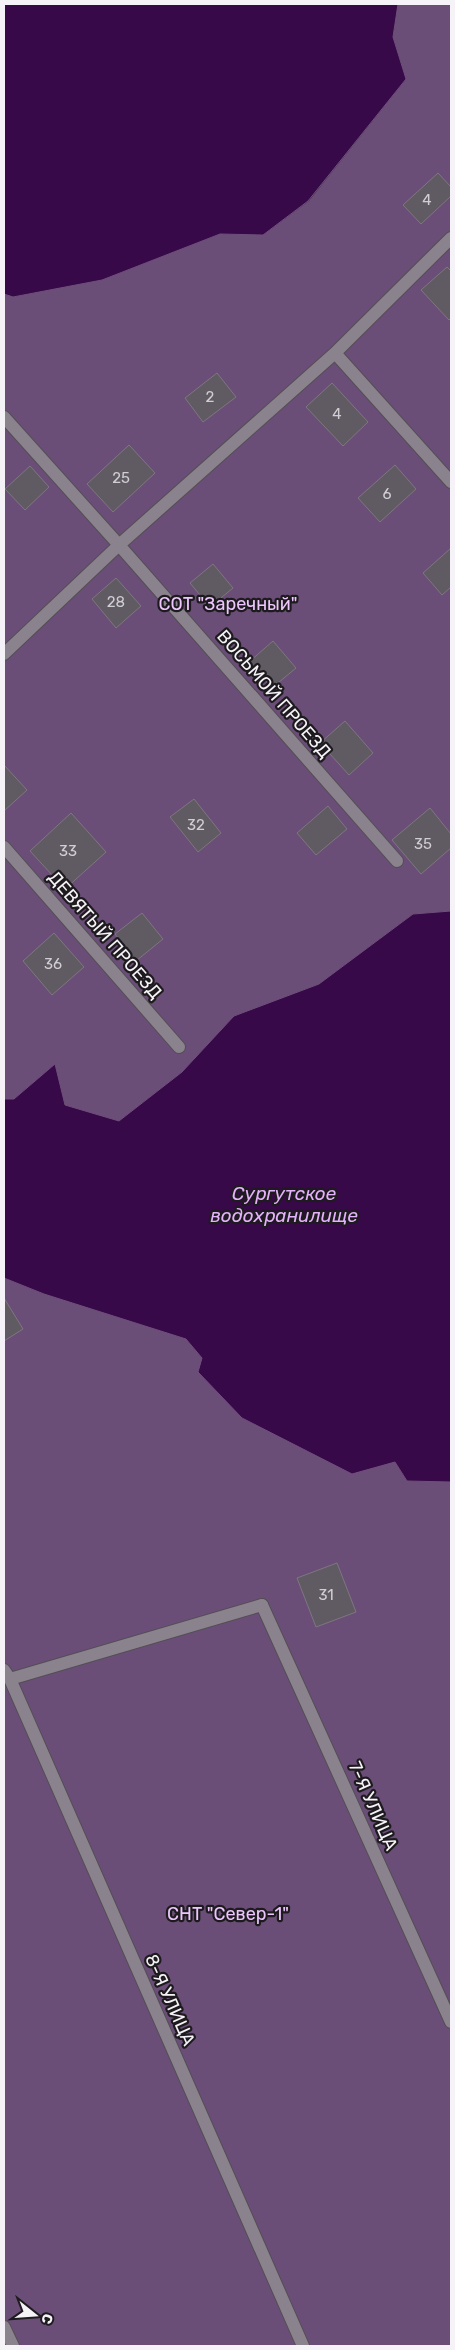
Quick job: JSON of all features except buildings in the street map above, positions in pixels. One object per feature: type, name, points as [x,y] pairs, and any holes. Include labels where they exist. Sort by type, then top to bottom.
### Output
[{"type":"street","points":[[4,654],[119,545],[335,353],[451,238]]},
{"type":"street","points":[[335,353],[451,482]]},
{"type":"street","name":"ВОСЬМОЙ ПРОЕЗД","points":[[4,417],[397,861]]},
{"type":"street","name":"ДЕВЯТЫЙ ПРОЕЗД","points":[[4,847],[179,1047]]},
{"type":"street","name":"7-Я УЛИЦА","points":[[7,1675],[262,1605],[451,2022]]},
{"type":"street","name":"8-Я УЛИЦА","points":[[7,1675],[303,2346]]},
{"type":"street","points":[[4,2327],[13,2346]]},
{"type":"green space","name":"СОТ \"Заречный\"","points":[[398,4],[451,4],[451,911],[413,914],[319,984],[234,1016],[182,1072],[119,1121],[65,1105],[55,1064],[14,1099],[4,1099],[4,294],[13,297],[102,280],[220,234],[263,235],[309,201],[406,79],[393,37]]},
{"type":"green space","name":"СНТ \"Север-1\"","points":[[4,1278],[44,1294],[186,1339],[202,1358],[395,1462],[407,1481],[451,1482],[451,2346],[4,2346]]},
{"type":"water","points":[[4,4],[398,4],[393,37],[406,79],[308,201],[263,235],[220,234],[102,280],[13,297],[4,294]]},
{"type":"water","name":"Сургутское водохранилище","points":[[451,911],[451,1482],[407,1481],[395,1462],[352,1474],[242,1418],[198,1372],[202,1358],[186,1339],[44,1294],[4,1278],[4,1099],[14,1099],[55,1064],[65,1105],[119,1121],[182,1072],[234,1016],[319,984],[413,914]]}]
